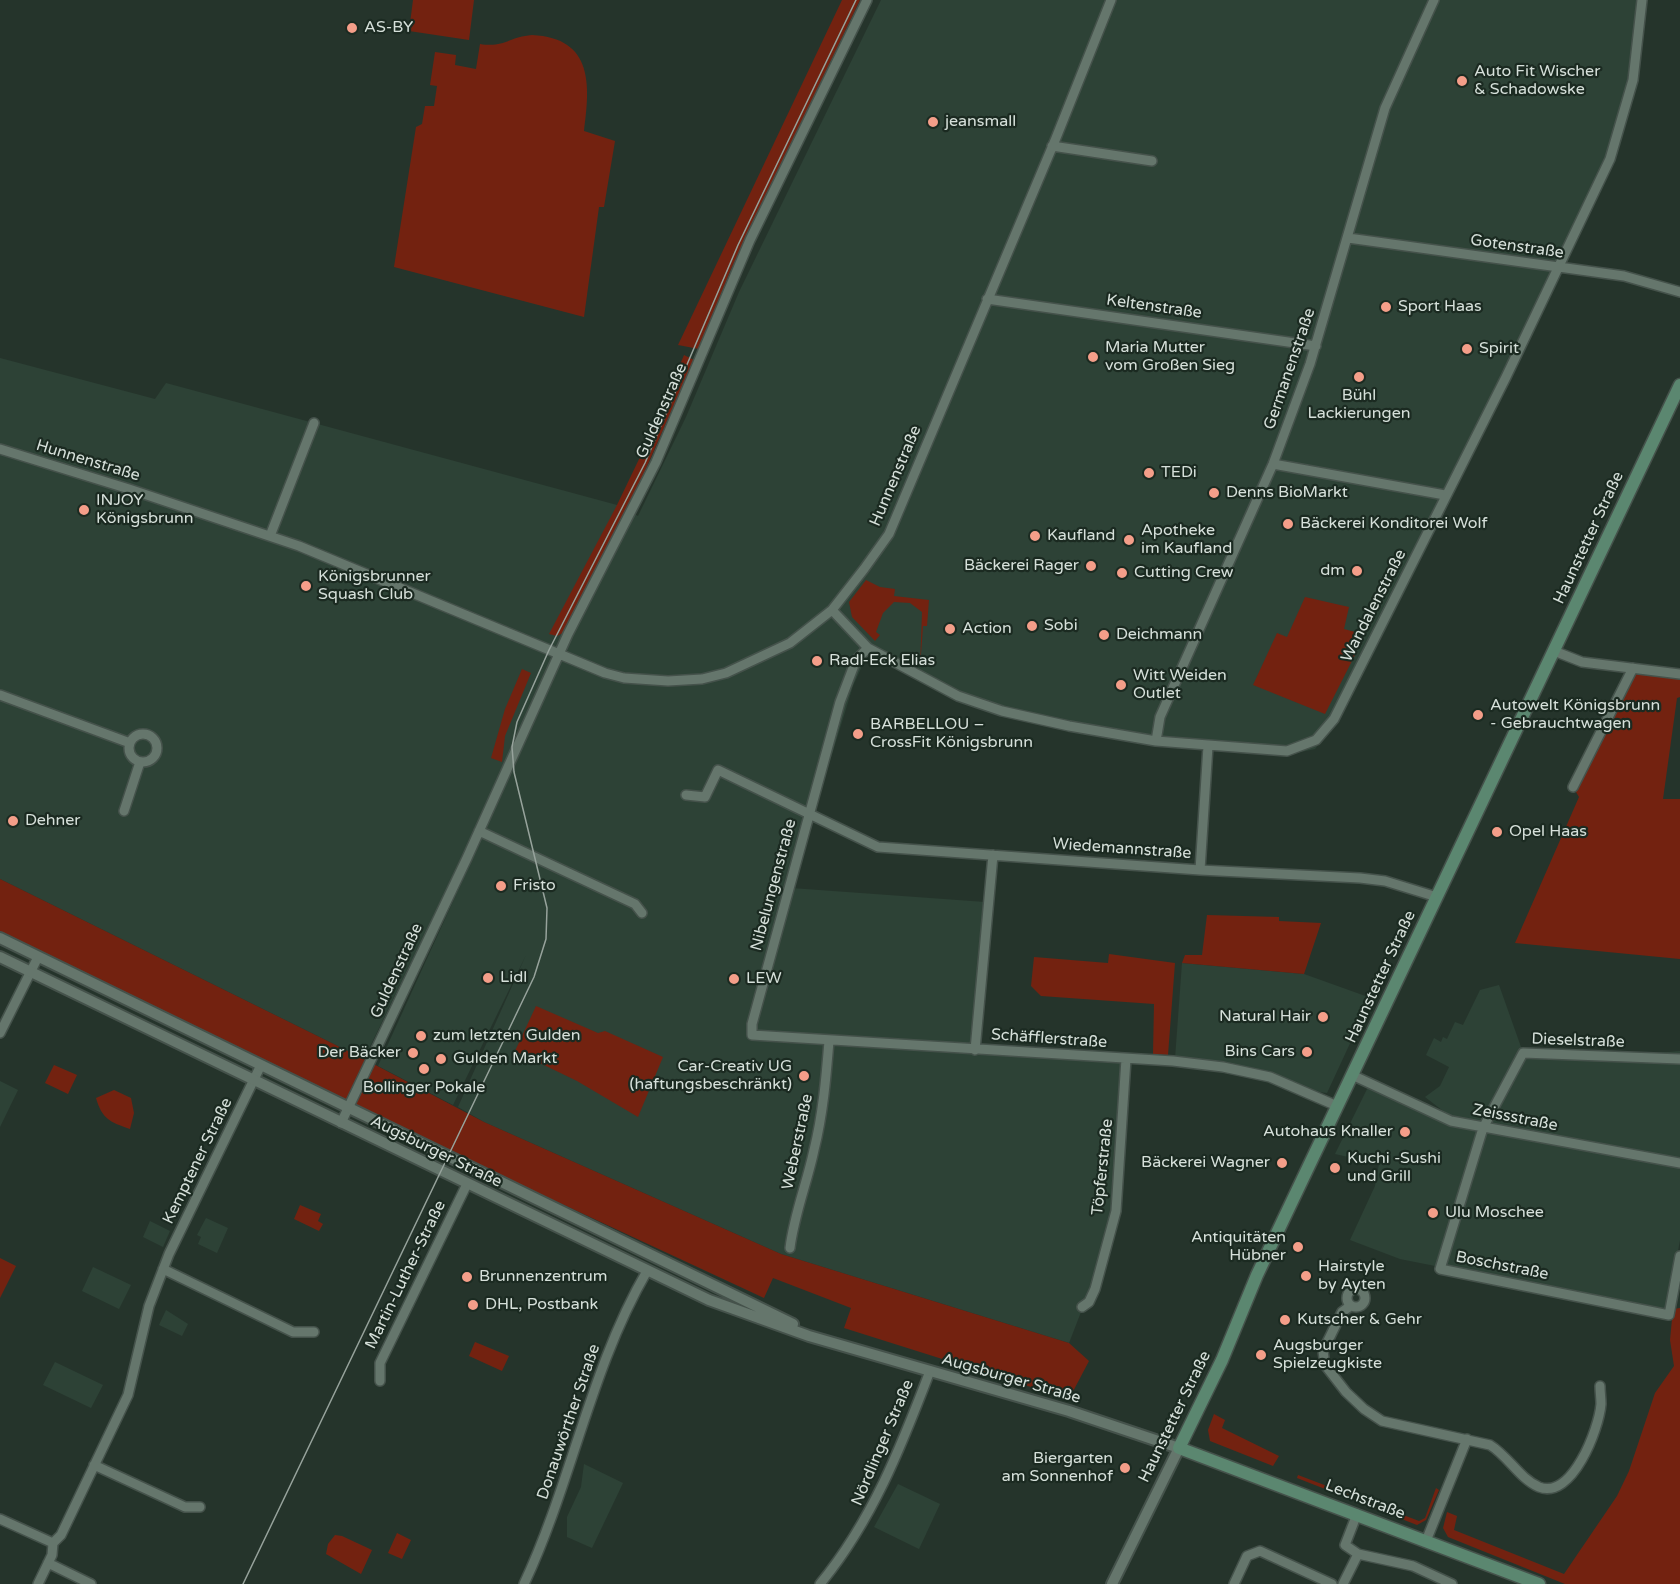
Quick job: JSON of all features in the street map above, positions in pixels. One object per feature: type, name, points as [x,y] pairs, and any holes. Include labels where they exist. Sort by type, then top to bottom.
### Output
[{"type":"main road","name":"Haunstetter Straße","points":[[1179,1448],[1214,1377],[1257,1275],[1680,385]]},
{"type":"main road","name":"Lechstraße","points":[[1179,1448],[1539,1584]]},
{"type":"street","name":"Guldenstraße","points":[[341,1123],[479,831],[559,654],[656,462],[750,240],[867,0]]},
{"type":"street","name":"Hunnenstraße","points":[[0,449],[270,536],[404,588],[604,673],[624,678],[668,681],[726,673],[790,643],[832,610],[889,534],[1111,0]]},
{"type":"street","name":"Germanenstraße","points":[[1156,741],[1160,717],[1273,465],[1316,346],[1385,108],[1434,0]]},
{"type":"street","name":"Wandalenstraße","points":[[832,610],[868,648],[958,696],[1002,711],[1069,726],[1156,741],[1287,751],[1305,746],[1326,730],[1334,719],[1610,159],[1633,80],[1642,0]]},
{"type":"street","points":[[1052,146],[1152,161]]},
{"type":"street","name":"Gotenstraße","points":[[1348,238],[1641,279],[1680,292]]},
{"type":"street","name":"Keltenstraße","points":[[987,298],[1316,346]]},
{"type":"street","points":[[270,536],[314,423]]},
{"type":"street","points":[[1273,465],[1445,495]]},
{"type":"street","name":"Nibelungenstraße","points":[[752,1035],[752,1024],[809,813],[851,670],[856,660],[868,648]]},
{"type":"street","points":[[1554,651],[1582,662],[1680,674]]},
{"type":"street","points":[[1573,787],[1632,668]]},
{"type":"street","points":[[0,694],[130,743]]},
{"type":"street","points":[[140,734],[149,735],[156,741],[157,750],[153,758],[140,762],[132,757],[130,743],[140,734]]},
{"type":"street","points":[[1200,870],[1208,746]]},
{"type":"street","points":[[124,811],[140,762]]},
{"type":"street","name":"Nibelungenstraße","points":[[686,795],[705,797],[718,770],[809,813]]},
{"type":"street","name":"Wiedemannstraße","points":[[809,813],[878,847],[1200,870],[1360,878],[1385,881],[1437,897]]},
{"type":"street","points":[[479,831],[635,904],[642,913]]},
{"type":"street","points":[[975,1050],[993,855]]},
{"type":"street","name":"Augsburger Straße","points":[[0,938],[834,1342]]},
{"type":"street","name":"Augsburger Straße","points":[[0,957],[646,1271],[754,1317],[930,1371],[1075,1412],[1179,1448]]},
{"type":"street","points":[[0,1033],[38,957]]},
{"type":"street","name":"Schäfflerstraße","points":[[752,1035],[1223,1067],[1270,1077],[1337,1107]]},
{"type":"street","name":"Weberstraße","points":[[790,1248],[792,1225],[804,1192],[822,1111],[830,1041]]},
{"type":"street","name":"Dieselstraße","points":[[1483,1128],[1523,1053],[1680,1059]]},
{"type":"street","name":"Töpferstraße","points":[[1082,1307],[1089,1302],[1095,1288],[1116,1211],[1126,1059]]},
{"type":"street","name":"Kemptener Straße","points":[[38,1584],[48,1563],[53,1543],[61,1535],[128,1395],[149,1306],[163,1269],[261,1065]]},
{"type":"street","name":"Zeissstraße","points":[[1352,1076],[1451,1121],[1680,1163]]},
{"type":"street","name":"Boschstraße","points":[[1483,1128],[1440,1269],[1669,1315],[1680,1256]]},
{"type":"street","name":"Martin-Luther-Straße","points":[[380,1382],[380,1364],[468,1185]]},
{"type":"street","points":[[163,1269],[293,1332],[314,1332]]},
{"type":"street","name":"Donauwörther Straße","points":[[524,1584],[561,1495],[608,1349],[646,1271]]},
{"type":"street","points":[[1349,1307],[1342,1312],[1323,1351],[1325,1365],[1346,1392],[1382,1421],[1467,1439],[1499,1451],[1532,1484],[1540,1488],[1558,1487],[1570,1479],[1596,1424],[1601,1404],[1600,1386]]},
{"type":"street","name":"Nördlinger Straße","points":[[820,1584],[845,1554],[878,1497],[930,1371]]},
{"type":"street","points":[[1426,1541],[1467,1439]]},
{"type":"street","name":"Haunstetter Straße","points":[[1112,1584],[1179,1448]]},
{"type":"street","points":[[94,1465],[185,1507],[200,1507]]},
{"type":"street","points":[[1357,1514],[1345,1545],[1358,1554],[1413,1566],[1452,1584]]},
{"type":"street","points":[[0,1519],[53,1543]]},
{"type":"street","points":[[1234,1584],[1247,1556],[1260,1551],[1332,1584]]},
{"type":"street","points":[[1343,1584],[1358,1554]]},
{"type":"street","points":[[48,1563],[91,1584]]},
{"type":"shaded area","points":[[413,0],[474,0],[469,40],[409,31]]},
{"type":"shaded area","points":[[842,0],[860,0],[731,269],[699,349],[678,345]]},
{"type":"shaded area","points":[[881,0],[1644,0],[1609,165],[1339,719],[1315,749],[1287,755],[1123,737],[959,701],[868,653],[853,686],[791,888],[985,902],[973,1049],[1126,1056],[1110,1237],[1069,1343],[781,1254],[484,1122],[458,1107],[526,955],[453,1105],[378,1066],[482,838],[474,833],[364,1059],[0,879],[0,358],[155,399],[166,383],[617,505],[638,516],[686,417],[739,292]]},
{"type":"shaded area","points":[[532,35],[552,38],[567,45],[577,55],[584,67],[587,82],[584,131],[615,141],[604,207],[599,207],[584,317],[394,267],[416,127],[422,124],[425,106],[434,106],[437,86],[430,85],[435,52],[456,55],[455,65],[476,69],[480,44],[495,45]]},
{"type":"shaded area","points":[[684,355],[694,360],[640,482],[563,633],[557,636],[549,634],[617,505],[653,430]]},
{"type":"shaded area","points":[[866,580],[880,587],[895,589],[894,596],[929,600],[927,626],[923,626],[920,668],[922,612],[910,603],[894,602],[883,613],[876,632],[880,635],[875,641],[852,617],[849,602]]},
{"type":"shaded area","points":[[1305,597],[1349,607],[1344,629],[1359,633],[1351,648],[1356,653],[1325,714],[1253,685],[1277,633],[1287,637]]},
{"type":"shaded area","points":[[522,669],[531,673],[505,736],[502,762],[491,758],[505,709]]},
{"type":"shaded area","points":[[1634,670],[1680,677],[1680,697],[1677,698],[1663,799],[1680,799],[1680,959],[1515,943],[1579,797],[1573,787]]},
{"type":"shaded area","points":[[0,879],[364,1059],[484,1122],[781,1254],[1069,1343],[1089,1361],[1069,1399],[844,1328],[851,1308],[773,1278],[764,1298],[478,1165],[0,933]]},
{"type":"shaded area","points":[[1207,915],[1279,917],[1279,921],[1321,923],[1304,974],[1182,963],[1185,955],[1202,955]]},
{"type":"shaded area","points":[[1109,954],[1175,963],[1168,1055],[1153,1054],[1154,1004],[1041,996],[1031,986],[1034,957],[1108,963]]},
{"type":"shaded area","points":[[1182,963],[1304,974],[1371,998],[1327,1093],[1311,1091],[1263,1070],[1222,1062],[1175,1059]]},
{"type":"shaded area","points":[[1499,985],[1521,1047],[1647,1054],[1680,1051],[1680,1240],[1667,1312],[1400,1259],[1350,1240],[1375,1186],[1379,1164],[1335,1154],[1371,1081],[1451,1119],[1481,1124],[1451,1117],[1425,1097],[1440,1086],[1449,1067],[1426,1055],[1434,1038],[1441,1042],[1443,1037],[1447,1039],[1455,1022],[1463,1025],[1480,990]]},
{"type":"shaded area","points":[[536,1006],[598,1033],[605,1031],[663,1057],[638,1117],[577,1081],[515,1051]]},
{"type":"shaded area","points":[[54,1065],[77,1075],[68,1094],[45,1083]]},
{"type":"shaded area","points":[[0,1081],[18,1090],[0,1127]]},
{"type":"shaded area","points":[[114,1090],[131,1098],[134,1113],[130,1129],[108,1119],[98,1105],[96,1098]]},
{"type":"shaded area","points":[[300,1205],[321,1214],[318,1221],[323,1224],[319,1231],[294,1219]]},
{"type":"shaded area","points":[[206,1218],[228,1228],[217,1253],[198,1244],[201,1237],[197,1235]]},
{"type":"shaded area","points":[[150,1221],[170,1231],[163,1247],[143,1237]]},
{"type":"shaded area","points":[[0,1258],[16,1266],[0,1298]]},
{"type":"shaded area","points":[[93,1267],[131,1285],[119,1309],[82,1291]]},
{"type":"shaded area","points":[[1680,1308],[1680,1584],[1565,1584],[1448,1537],[1443,1528],[1447,1512],[1457,1516],[1454,1530],[1564,1574],[1617,1496],[1629,1471],[1655,1393],[1674,1366],[1670,1340],[1673,1309]]},
{"type":"shaded area","points":[[166,1310],[188,1324],[182,1336],[159,1325]]},
{"type":"shaded area","points":[[475,1342],[509,1356],[502,1371],[469,1356]]},
{"type":"shaded area","points":[[55,1362],[103,1385],[91,1408],[43,1385]]},
{"type":"shaded area","points":[[1214,1414],[1225,1420],[1222,1428],[1279,1456],[1273,1466],[1210,1441],[1208,1430]]},
{"type":"shaded area","points":[[584,1464],[623,1483],[592,1548],[567,1537],[567,1517],[581,1487]]},
{"type":"shaded area","points":[[1298,1475],[1419,1521],[1425,1518],[1436,1488],[1439,1490],[1426,1520],[1417,1525],[1297,1478]]},
{"type":"shaded area","points":[[898,1484],[940,1504],[919,1549],[874,1527]]},
{"type":"shaded area","points":[[397,1533],[411,1540],[402,1559],[388,1553]]},
{"type":"shaded area","points":[[335,1535],[372,1550],[361,1574],[326,1554],[328,1544]]},
{"type":"tram line","points":[[243,1584],[534,977],[546,939],[547,908],[514,772],[512,747],[517,722],[549,650],[645,463],[738,245],[856,0]]},
{"type":"place","name":"AS-BY","points":[[352,28]]},
{"type":"place","name":"Auto Fit Wischer & Schadowske","points":[[1462,81]]},
{"type":"place","name":"jeansmall","points":[[933,122]]},
{"type":"place","name":"Sport Haas","points":[[1386,307]]},
{"type":"place","name":"Spirit","points":[[1467,349]]},
{"type":"place","name":"Maria Mutter vom Großen Sieg","points":[[1093,357]]},
{"type":"place","name":"Bühl Lackierungen","points":[[1359,377]]},
{"type":"place","name":"TEDi","points":[[1149,473]]},
{"type":"place","name":"Denns BioMarkt","points":[[1214,493]]},
{"type":"place","name":"INJOY Königsbrunn","points":[[84,510]]},
{"type":"place","name":"Bäckerei Konditorei Wolf","points":[[1288,524]]},
{"type":"place","name":"Kaufland","points":[[1035,536]]},
{"type":"place","name":"Apotheke im Kaufland","points":[[1129,540]]},
{"type":"place","name":"Bäckerei Rager","points":[[1091,566]]},
{"type":"place","name":"dm","points":[[1357,571]]},
{"type":"place","name":"Cutting Crew","points":[[1122,573]]},
{"type":"place","name":"Königsbrunner Squash Club","points":[[306,586]]},
{"type":"place","name":"Sobi","points":[[1032,626]]},
{"type":"place","name":"Action","points":[[950,629]]},
{"type":"place","name":"Deichmann","points":[[1104,635]]},
{"type":"place","name":"Radl-Eck Elias","points":[[817,661]]},
{"type":"place","name":"Witt Weiden Outlet","points":[[1121,685]]},
{"type":"place","name":"Autowelt Königsbrunn - Gebrauchtwagen","points":[[1478,715]]},
{"type":"place","name":"BARBELLOU – CrossFit Königsbrunn","points":[[858,734]]},
{"type":"place","name":"Dehner","points":[[13,821]]},
{"type":"place","name":"Opel Haas","points":[[1497,832]]},
{"type":"place","name":"Fristo","points":[[501,886]]},
{"type":"place","name":"Lidl","points":[[488,978]]},
{"type":"place","name":"LEW","points":[[734,979]]},
{"type":"place","name":"Natural Hair","points":[[1323,1017]]},
{"type":"place","name":"zum letzten Gulden","points":[[421,1036]]},
{"type":"place","name":"Bins Cars","points":[[1307,1052]]},
{"type":"place","name":"Der Bäcker","points":[[413,1053]]},
{"type":"place","name":"Gulden Markt","points":[[441,1059]]},
{"type":"place","name":"Bollinger Pokale","points":[[424,1069]]},
{"type":"place","name":"Car-Creativ UG (haftungsbeschränkt)","points":[[804,1076]]},
{"type":"place","name":"Autohaus Knaller","points":[[1405,1132]]},
{"type":"place","name":"Bäckerei Wagner","points":[[1282,1163]]},
{"type":"place","name":"Kuchi -Sushi und Grill","points":[[1335,1168]]},
{"type":"place","name":"Ulu Moschee","points":[[1433,1213]]},
{"type":"place","name":"Antiquitäten Hübner","points":[[1298,1247]]},
{"type":"place","name":"Hairstyle by Ayten","points":[[1306,1276]]},
{"type":"place","name":"Brunnenzentrum","points":[[467,1277]]},
{"type":"place","name":"DHL, Postbank","points":[[473,1305]]},
{"type":"place","name":"Kutscher & Gehr","points":[[1285,1320]]},
{"type":"place","name":"Augsburger Spielzeugkiste","points":[[1261,1355]]},
{"type":"place","name":"Biergarten am Sonnenhof","points":[[1125,1468]]}]
